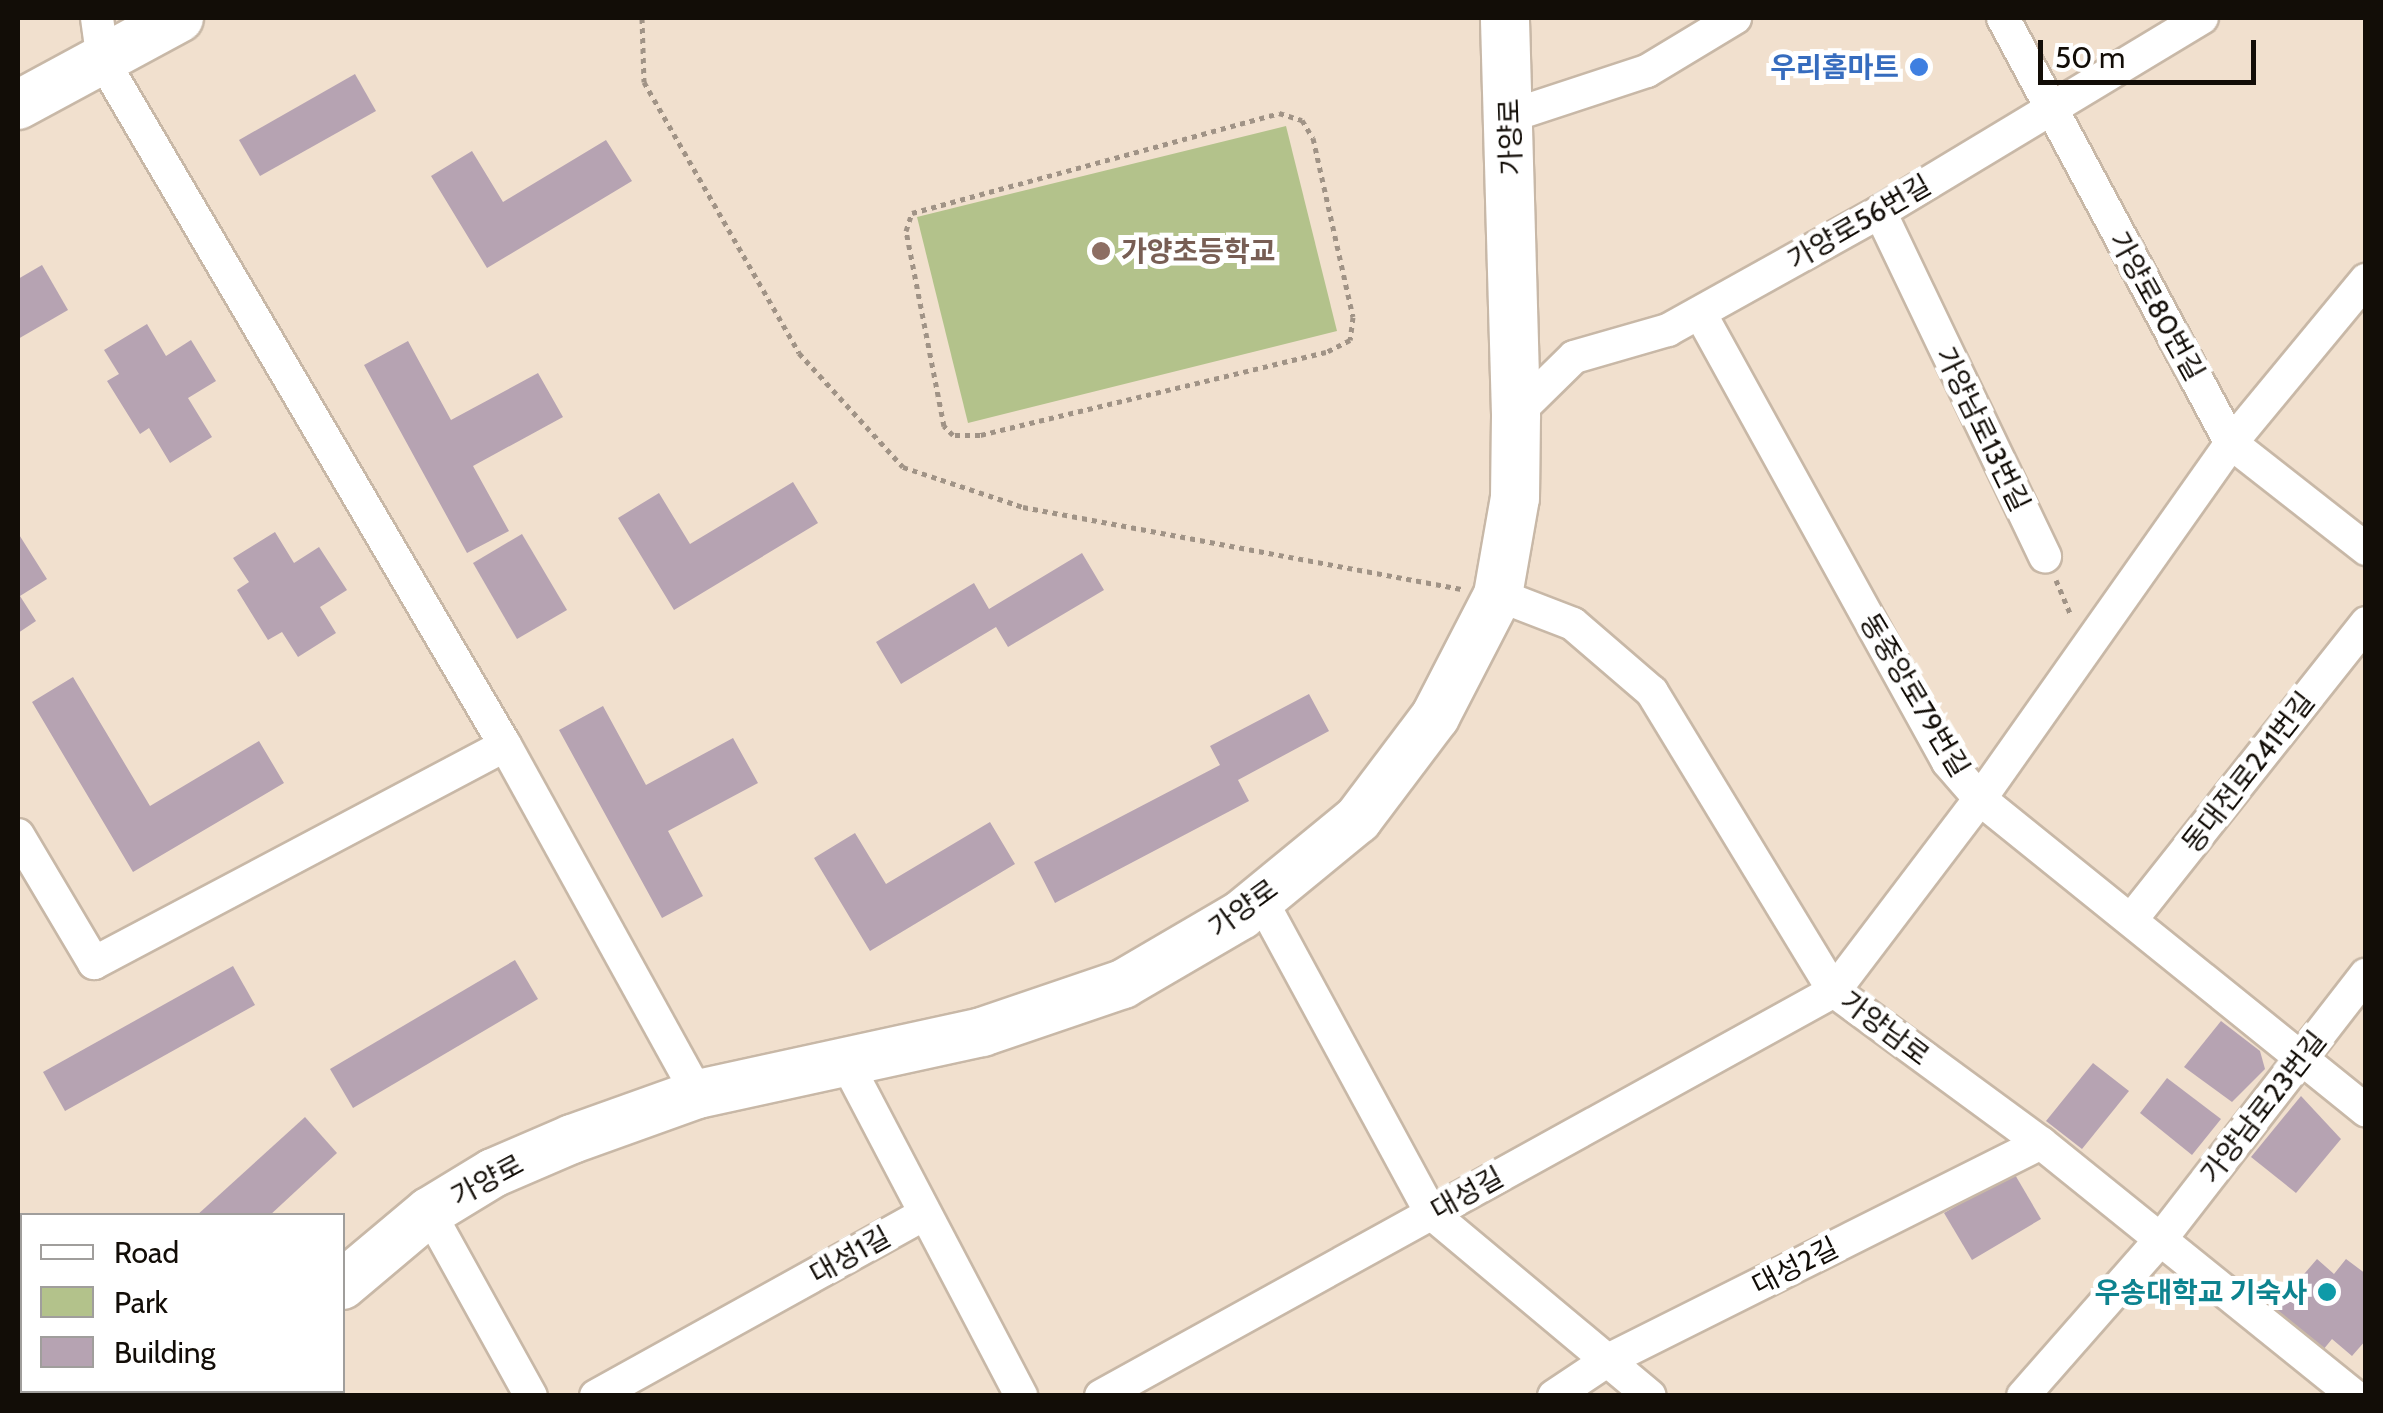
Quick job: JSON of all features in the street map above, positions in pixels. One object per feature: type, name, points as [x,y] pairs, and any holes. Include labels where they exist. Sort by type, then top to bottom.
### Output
[{"type":"street","points":[[18,106],[100,40],[179,18]]},
{"type":"street","name":"가양로","points":[[345,1282],[429,1212],[493,1173],[698,1094],[982,1032],[1122,984],[1260,898],[1358,819],[1435,717],[1498,596],[1515,498],[1505,18]]},
{"type":"street","points":[[1510,116],[1647,71],[1736,18]]},
{"type":"street","name":"가양로80번길","points":[[2003,18],[2232,443],[2366,549]]},
{"type":"street","name":"가양로56번길","points":[[1516,414],[1574,357],[1668,330],[1700,313],[1880,212],[2202,18]]},
{"type":"street","points":[[100,40],[505,745],[698,1094]]},
{"type":"street","name":"가양남로13번길","points":[[1880,212],[2044,556]]},
{"type":"street","points":[[1834,991],[1980,800],[2085,646],[2232,443],[2366,280]]},
{"type":"street","name":"동중앙로79번길","points":[[1700,313],[1948,762],[1980,800],[2366,1111]]},
{"type":"street","name":"가양남로","points":[[1498,596],[1574,624],[1652,692],[1834,991],[2041,1142],[2355,1396]]},
{"type":"street","name":"동대전로241번길","points":[[2131,920],[2366,623]]},
{"type":"street","points":[[18,835],[94,963],[505,745]]},
{"type":"street","points":[[1260,898],[1432,1213],[1650,1396]]},
{"type":"street","name":"가양남로23번길","points":[[2024,1396],[2160,1240],[2366,974]]},
{"type":"street","name":"대성길","points":[[1101,1396],[1834,991]]},
{"type":"street","points":[[846,1062],[1021,1396]]},
{"type":"street","name":"대성2길","points":[[1554,1396],[1608,1360],[2041,1142]]},
{"type":"street","points":[[429,1212],[531,1396]]},
{"type":"street","name":"대성1길","points":[[596,1396],[925,1214]]},
{"type":"path","points":[[642,18],[644,82],[790,336],[903,467],[1023,507],[1498,596]]},
{"type":"path","points":[[1278,113],[1302,120],[1312,138],[1353,316],[1350,340],[1326,352],[980,434],[953,435],[944,426],[906,221],[920,208],[1278,113]]},
{"type":"path","points":[[2044,556],[2085,646]]},
{"type":"green space","points":[[1286,126],[1337,331],[968,423],[917,217]]},
{"type":"building","points":[[355,74],[376,111],[260,176],[239,140]]},
{"type":"building","points":[[606,140],[632,181],[487,268],[431,176],[472,151],[503,202]]},
{"type":"building","points":[[42,265],[68,310],[18,339],[18,279]]},
{"type":"building","points":[[147,324],[166,356],[191,340],[216,381],[188,398],[212,437],[170,463],[149,428],[140,434],[107,381],[119,374],[104,350]]},
{"type":"building","points":[[408,341],[451,420],[538,373],[563,417],[473,466],[509,531],[467,553],[364,365]]},
{"type":"building","points":[[793,482],[818,523],[674,610],[618,518],[659,493],[690,544]]},
{"type":"building","points":[[275,532],[294,563],[319,547],[347,590],[320,607],[336,633],[298,657],[282,632],[268,640],[237,590],[249,582],[233,558]]},
{"type":"building","points":[[18,533],[47,579],[20,596],[36,621],[18,633]]},
{"type":"building","points":[[522,534],[567,610],[517,639],[473,563]]},
{"type":"building","points":[[1082,553],[1104,590],[1008,647],[996,627],[901,684],[876,642],[974,583],[989,609]]},
{"type":"building","points":[[73,677],[150,806],[259,741],[284,783],[133,872],[32,702]]},
{"type":"building","points":[[1309,694],[1329,731],[1238,780],[1249,801],[1055,903],[1034,862],[1220,765],[1210,746]]},
{"type":"building","points":[[603,706],[646,785],[733,738],[758,783],[668,831],[703,896],[662,918],[559,730]]},
{"type":"building","points":[[990,822],[1015,864],[870,951],[814,858],[855,833],[886,884]]},
{"type":"building","points":[[515,960],[538,999],[353,1108],[330,1069]]},
{"type":"building","points":[[233,966],[255,1005],[65,1111],[43,1072]]},
{"type":"building","points":[[2221,1021],[2260,1051],[2265,1069],[2232,1102],[2184,1067]]},
{"type":"building","points":[[2093,1063],[2129,1091],[2082,1149],[2046,1121]]},
{"type":"building","points":[[2167,1078],[2221,1119],[2192,1155],[2140,1113]]},
{"type":"building","points":[[2301,1096],[2341,1139],[2296,1193],[2251,1157]]},
{"type":"building","points":[[305,1117],[337,1153],[272,1213],[199,1213]]},
{"type":"building","points":[[2014,1173],[2041,1219],[1972,1260],[1944,1213]]},
{"type":"building","name":"우송대학교 기숙사","points":[[2317,1259],[2334,1274],[2346,1259],[2366,1274],[2366,1340],[2352,1356],[2332,1339],[2323,1350],[2274,1309]]},
{"type":"place","name":"우리홈마트","points":[[1919,67]]},
{"type":"place","name":"가양초등학교","points":[[1101,251]]},
{"type":"place","name":"우송대학교 기숙사","points":[[2327,1292]]}]
